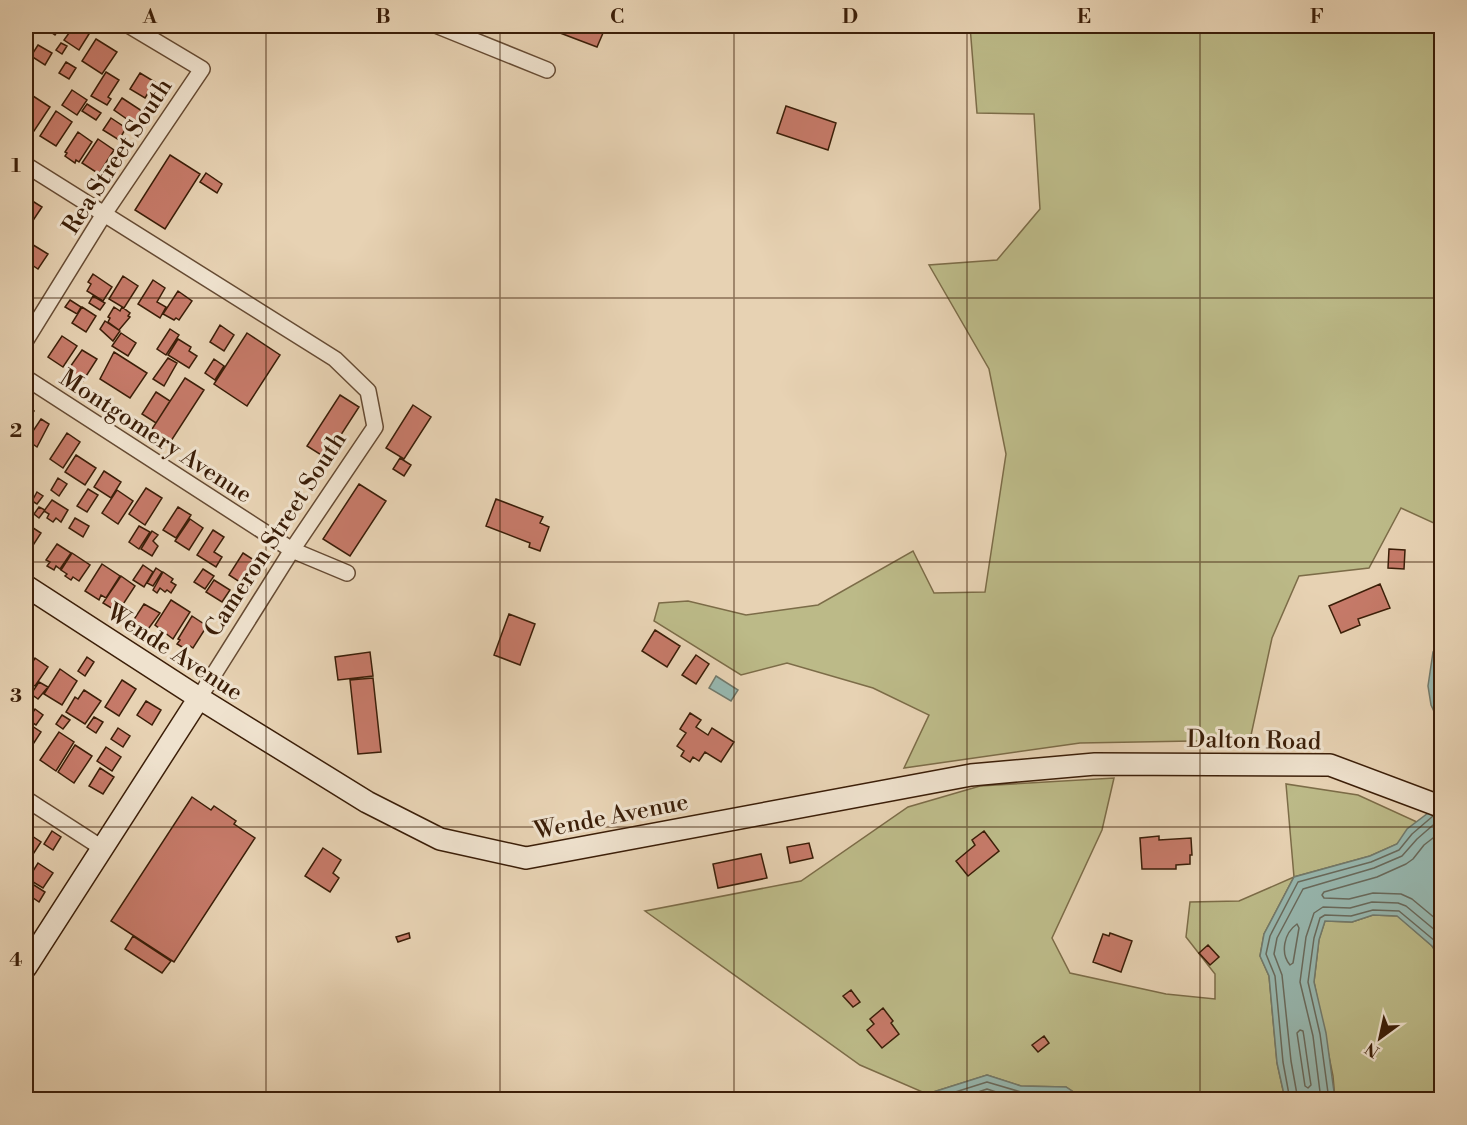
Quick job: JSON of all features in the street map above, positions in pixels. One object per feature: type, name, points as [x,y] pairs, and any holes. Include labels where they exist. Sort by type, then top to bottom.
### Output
[{"type":"street","name":"Rea Street South","points":[[26,340],[104,214],[202,69],[130,26]]},
{"type":"street","points":[[438,26],[547,70]]},
{"type":"street","name":"Cameron Street South","points":[[26,165],[335,359],[368,391],[375,427],[292,550],[26,967]]},
{"type":"street","name":"Montgomery Avenue","points":[[26,378],[292,550],[347,573]]},
{"type":"street","name":"Wende Avenue","points":[[26,586],[199,698],[367,802],[440,839],[526,858],[970,775],[1095,764]]},
{"type":"street","name":"Dalton Road","points":[[1095,764],[1330,765],[1442,807]]},
{"type":"street","points":[[26,799],[102,848]]},
{"type":"shaded area","points":[[970,26],[1441,26],[1441,534],[1434,523],[1401,508],[1369,568],[1299,576],[1272,638],[1250,740],[1080,743],[904,768],[929,715],[873,688],[787,663],[741,675],[654,621],[659,603],[688,601],[746,615],[818,605],[913,551],[934,593],[985,592],[1006,454],[989,369],[929,265],[997,260],[1040,209],[1034,114],[977,113]]},
{"type":"shaded area","points":[[1114,778],[1102,830],[1052,938],[1070,973],[1166,994],[1215,999],[1215,974],[1186,937],[1190,902],[1239,901],[1294,877],[1264,934],[1260,956],[1269,976],[1277,1063],[1285,1099],[1084,1099],[1066,1087],[1021,1086],[987,1075],[927,1094],[860,1065],[645,911],[801,881],[908,807],[980,786]]},
{"type":"shaded area","points":[[1286,784],[1358,795],[1417,822],[1397,844],[1370,856],[1294,877]]},
{"type":"shaded area","points":[[1373,915],[1398,916],[1432,946],[1441,959],[1441,1099],[1335,1099],[1333,1076],[1314,982],[1319,939],[1325,921],[1352,922]]},
{"type":"water","points":[[1441,638],[1441,755],[1438,720],[1431,705],[1428,686],[1433,652]]},
{"type":"water","points":[[716,676],[738,690],[731,701],[709,688]]},
{"type":"water","points":[[1441,785],[1441,959],[1432,946],[1397,916],[1373,915],[1352,922],[1325,921],[1319,940],[1314,982],[1326,1033],[1335,1099],[1285,1099],[1277,1063],[1269,976],[1260,956],[1264,934],[1294,877],[1370,856],[1397,844],[1407,829],[1428,813]]},
{"type":"water","points":[[987,1075],[1021,1086],[1066,1087],[1084,1099],[920,1099],[927,1094]]},
{"type":"building","points":[[42,26],[61,26],[55,35]]},
{"type":"building","points":[[74,26],[89,34],[79,50],[64,40]]},
{"type":"building","points":[[548,26],[606,26],[597,47],[547,28]]},
{"type":"building","points":[[96,39],[117,52],[102,74],[82,61]]},
{"type":"building","points":[[61,43],[67,46],[62,54],[56,50]]},
{"type":"building","points":[[38,45],[52,53],[45,65],[31,56]]},
{"type":"building","points":[[66,62],[76,68],[69,79],[59,73]]},
{"type":"building","points":[[106,72],[119,80],[108,97],[111,99],[107,105],[91,96]]},
{"type":"building","points":[[140,73],[155,82],[145,98],[130,89]]},
{"type":"building","points":[[72,90],[87,100],[77,115],[62,105]]},
{"type":"building","points":[[33,96],[50,107],[34,131],[26,125],[26,107]]},
{"type":"building","points":[[122,98],[142,111],[134,124],[114,110]]},
{"type":"building","points":[[87,104],[101,113],[96,120],[82,111]]},
{"type":"building","points":[[786,106],[836,123],[828,150],[777,133]]},
{"type":"building","points":[[56,111],[72,122],[56,146],[40,136]]},
{"type":"building","points":[[111,118],[126,128],[119,140],[103,130]]},
{"type":"building","points":[[78,132],[92,142],[79,162],[76,160],[75,163],[65,156],[67,153],[65,152]]},
{"type":"building","points":[[98,139],[114,150],[99,174],[82,163]]},
{"type":"building","points":[[170,155],[200,174],[165,229],[135,210]]},
{"type":"building","points":[[206,173],[222,184],[217,193],[200,182]]},
{"type":"building","points":[[26,197],[42,207],[26,231]]},
{"type":"building","points":[[30,243],[48,254],[38,269],[26,261],[26,249]]},
{"type":"building","points":[[93,274],[112,287],[103,301],[87,291],[91,284],[88,282]]},
{"type":"building","points":[[123,276],[138,286],[124,308],[109,299]]},
{"type":"building","points":[[153,280],[165,288],[157,302],[166,307],[160,318],[138,304]]},
{"type":"building","points":[[178,291],[192,301],[179,320],[176,318],[174,320],[163,314]]},
{"type":"building","points":[[93,296],[105,303],[100,310],[89,303]]},
{"type":"building","points":[[70,300],[81,307],[77,314],[65,307]]},
{"type":"building","points":[[82,307],[96,316],[86,332],[72,323]]},
{"type":"building","points":[[114,307],[120,311],[122,307],[130,313],[128,316],[130,317],[119,330],[108,322],[110,318],[108,317]]},
{"type":"building","points":[[105,321],[120,331],[113,341],[100,329]]},
{"type":"building","points":[[220,325],[234,335],[224,351],[210,342]]},
{"type":"building","points":[[170,329],[179,335],[166,355],[157,349]]},
{"type":"building","points":[[121,333],[136,343],[128,356],[112,346]]},
{"type":"building","points":[[247,333],[280,355],[247,406],[214,384]]},
{"type":"building","points":[[62,336],[77,346],[63,367],[48,357]]},
{"type":"building","points":[[178,339],[191,347],[189,351],[197,356],[189,368],[168,355]]},
{"type":"building","points":[[82,350],[97,359],[83,381],[72,374],[74,369],[70,367]]},
{"type":"building","points":[[114,352],[147,373],[130,398],[100,379]]},
{"type":"building","points":[[168,358],[177,363],[164,386],[153,379]]},
{"type":"building","points":[[214,359],[224,366],[215,380],[205,373]]},
{"type":"building","points":[[185,378],[204,390],[171,441],[152,429]]},
{"type":"building","points":[[156,392],[170,401],[156,423],[142,414]]},
{"type":"building","points":[[340,395],[359,407],[326,458],[307,446]]},
{"type":"building","points":[[413,405],[431,417],[404,459],[386,448]]},
{"type":"building","points":[[26,406],[34,411],[26,423]]},
{"type":"building","points":[[41,419],[49,424],[37,447],[27,440]]},
{"type":"building","points":[[67,433],[80,442],[63,468],[50,459]]},
{"type":"building","points":[[76,455],[96,468],[85,485],[65,472]]},
{"type":"building","points":[[400,458],[411,465],[404,476],[393,469]]},
{"type":"building","points":[[104,471],[121,482],[111,498],[94,487]]},
{"type":"building","points":[[58,478],[67,484],[59,496],[51,490]]},
{"type":"building","points":[[359,484],[386,501],[350,556],[323,539]]},
{"type":"building","points":[[146,488],[162,498],[145,525],[129,514]]},
{"type":"building","points":[[88,489],[98,495],[87,512],[77,506]]},
{"type":"building","points":[[117,490],[133,501],[118,524],[102,513]]},
{"type":"building","points":[[37,492],[43,496],[37,504],[32,501]]},
{"type":"building","points":[[496,499],[543,517],[540,523],[549,527],[540,551],[529,547],[530,543],[486,526]]},
{"type":"building","points":[[52,500],[68,510],[61,522],[56,518],[53,522],[47,518],[49,514],[44,511]]},
{"type":"building","points":[[39,507],[45,510],[39,518],[34,514]]},
{"type":"building","points":[[178,507],[191,515],[176,538],[163,530]]},
{"type":"building","points":[[75,518],[89,526],[83,537],[69,528]]},
{"type":"building","points":[[190,519],[203,528],[189,550],[175,541]]},
{"type":"building","points":[[27,524],[41,533],[30,550],[26,547]]},
{"type":"building","points":[[139,526],[150,532],[139,549],[129,542]]},
{"type":"building","points":[[213,530],[224,537],[214,552],[222,557],[216,567],[197,555]]},
{"type":"building","points":[[152,531],[158,535],[153,541],[158,546],[152,556],[141,549]]},
{"type":"building","points":[[57,544],[71,553],[60,569],[56,566],[54,570],[47,566],[50,562],[46,560]]},
{"type":"building","points":[[1389,549],[1405,550],[1404,569],[1388,568]]},
{"type":"building","points":[[72,553],[90,565],[79,581],[73,577],[71,580],[61,570]]},
{"type":"building","points":[[243,553],[260,564],[246,586],[229,575]]},
{"type":"building","points":[[102,564],[120,576],[106,598],[101,595],[99,600],[85,591]]},
{"type":"building","points":[[143,565],[153,572],[144,587],[133,580]]},
{"type":"building","points":[[156,568],[162,572],[153,586],[147,583]]},
{"type":"building","points":[[203,569],[214,576],[205,589],[194,582]]},
{"type":"building","points":[[163,572],[173,579],[171,582],[176,585],[171,593],[160,588],[157,593],[153,590]]},
{"type":"building","points":[[121,576],[135,586],[118,612],[103,603]]},
{"type":"building","points":[[214,580],[230,590],[222,602],[206,592]]},
{"type":"building","points":[[1380,584],[1390,608],[1358,619],[1360,625],[1341,633],[1329,606]]},
{"type":"building","points":[[171,600],[190,612],[173,639],[155,625]]},
{"type":"building","points":[[144,604],[160,613],[143,636],[132,629],[134,626],[131,624]]},
{"type":"building","points":[[26,613],[31,617],[26,626]]},
{"type":"building","points":[[509,614],[535,624],[520,665],[494,655]]},
{"type":"building","points":[[192,616],[207,626],[193,648],[190,646],[187,650],[177,644]]},
{"type":"building","points":[[655,630],[680,646],[667,667],[642,651]]},
{"type":"building","points":[[370,652],[373,676],[338,680],[335,657]]},
{"type":"building","points":[[26,654],[32,659],[26,670]]},
{"type":"building","points":[[696,655],[709,664],[696,684],[682,675]]},
{"type":"building","points":[[87,657],[94,662],[85,676],[78,671]]},
{"type":"building","points":[[35,658],[48,667],[35,686],[26,680],[26,673]]},
{"type":"building","points":[[60,669],[77,681],[62,705],[44,694]]},
{"type":"building","points":[[373,678],[381,752],[358,754],[350,680]]},
{"type":"building","points":[[122,680],[136,689],[119,716],[105,707]]},
{"type":"building","points":[[39,682],[48,687],[38,699],[31,694]]},
{"type":"building","points":[[84,690],[101,701],[85,724],[66,712],[75,697],[78,699]]},
{"type":"building","points":[[146,701],[161,710],[152,725],[137,715]]},
{"type":"building","points":[[35,709],[43,715],[36,725],[28,720]]},
{"type":"building","points":[[690,713],[701,720],[696,727],[708,735],[712,728],[734,742],[721,762],[705,752],[699,761],[693,757],[690,762],[681,756],[684,751],[677,746],[686,733],[680,729]]},
{"type":"building","points":[[62,715],[70,720],[63,729],[56,724]]},
{"type":"building","points":[[94,717],[103,722],[96,733],[87,727]]},
{"type":"building","points":[[26,722],[41,732],[26,755]]},
{"type":"building","points":[[118,728],[130,736],[123,747],[111,739]]},
{"type":"building","points":[[59,732],[74,742],[56,771],[40,760]]},
{"type":"building","points":[[75,745],[92,756],[74,783],[58,772]]},
{"type":"building","points":[[106,747],[121,757],[112,771],[97,761]]},
{"type":"building","points":[[100,768],[114,777],[103,794],[89,786]]},
{"type":"building","points":[[192,797],[211,810],[214,806],[236,821],[234,824],[255,838],[174,962],[111,921]]},
{"type":"building","points":[[52,831],[61,837],[53,850],[44,844]]},
{"type":"building","points":[[984,831],[999,851],[968,876],[956,861],[975,845],[972,840]]},
{"type":"building","points":[[26,832],[41,842],[26,865]]},
{"type":"building","points":[[1159,836],[1159,840],[1191,838],[1190,864],[1176,865],[1176,869],[1142,869],[1140,838]]},
{"type":"building","points":[[809,843],[813,858],[790,863],[787,847]]},
{"type":"building","points":[[323,848],[341,860],[333,873],[339,878],[330,892],[305,876]]},
{"type":"building","points":[[761,854],[767,878],[718,888],[713,864]]},
{"type":"building","points":[[38,863],[53,873],[43,888],[28,879]]},
{"type":"building","points":[[26,880],[45,892],[39,902],[26,893]]},
{"type":"building","points":[[409,933],[410,938],[398,942],[396,937]]},
{"type":"building","points":[[1110,933],[1132,941],[1121,972],[1093,962],[1103,934],[1109,936]]},
{"type":"building","points":[[133,936],[171,961],[162,973],[125,949]]},
{"type":"building","points":[[1208,945],[1219,957],[1210,965],[1199,953]]},
{"type":"building","points":[[851,990],[860,1002],[853,1007],[843,996]]},
{"type":"building","points":[[883,1008],[899,1034],[882,1048],[867,1030],[874,1024],[870,1019]]},
{"type":"building","points":[[1044,1036],[1049,1043],[1038,1052],[1032,1045]]}]
